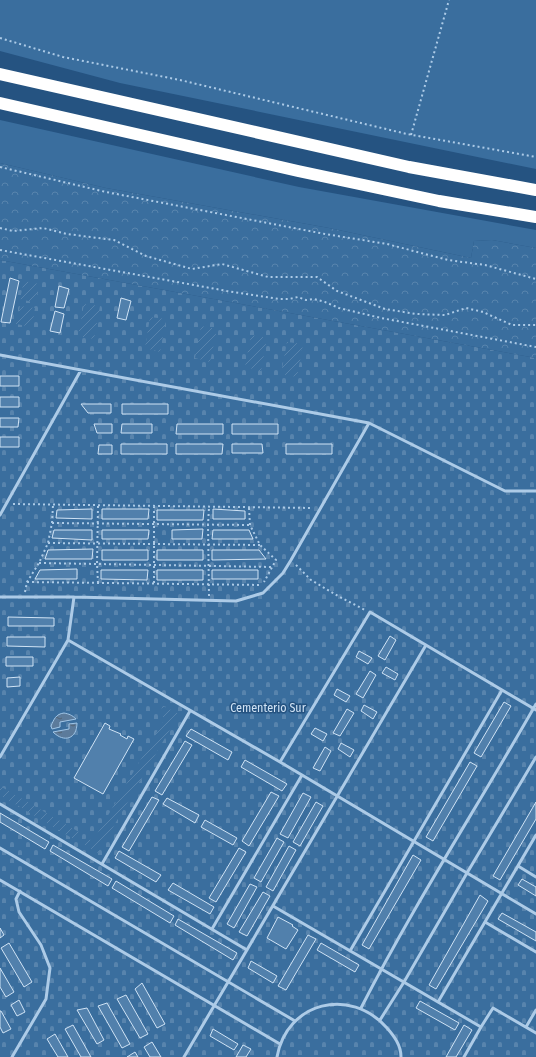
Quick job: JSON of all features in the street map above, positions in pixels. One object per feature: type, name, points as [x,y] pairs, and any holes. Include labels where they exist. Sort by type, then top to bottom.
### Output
[{"type":"highway","points":[[0,74],[409,167],[536,190]]},
{"type":"highway","points":[[0,103],[290,169],[439,201],[536,217]]},
{"type":"lane","points":[[0,355],[369,423],[505,491],[536,491]]},
{"type":"lane","points":[[0,515],[81,370]]},
{"type":"lane","points":[[0,597],[236,601],[263,592],[283,573],[369,423]]},
{"type":"lane","points":[[0,757],[68,640],[74,598]]},
{"type":"lane","points":[[280,762],[370,612],[535,709]]},
{"type":"lane","points":[[68,640],[280,762],[536,914]]},
{"type":"lane","points":[[184,1057],[426,645]]},
{"type":"lane","points":[[350,951],[502,690]]},
{"type":"lane","points":[[361,1008],[381,969],[443,860],[535,709],[536,704]]},
{"type":"lane","points":[[102,864],[190,710]]},
{"type":"lane","points":[[380,1020],[404,982],[536,757]]},
{"type":"lane","points":[[212,929],[302,775]]},
{"type":"lane","points":[[0,804],[247,950]]},
{"type":"lane","points":[[438,1002],[536,835]]},
{"type":"lane","points":[[0,848],[295,1021]]},
{"type":"lane","points":[[518,866],[536,877]]},
{"type":"lane","points":[[0,880],[280,1044]]},
{"type":"lane","points":[[12,1057],[46,999],[50,968],[41,944],[19,912],[16,899],[20,892]]},
{"type":"lane","points":[[273,906],[481,1027]]},
{"type":"lane","points":[[485,922],[536,952]]},
{"type":"lane","points":[[277,1057],[280,1044],[295,1021],[307,1012],[321,1006],[342,1004],[361,1008],[380,1020],[397,1041],[401,1057]]},
{"type":"lane","points":[[464,1057],[494,1008],[536,1033]]},
{"type":"lane","points":[[526,1027],[536,1010]]},
{"type":"path","points":[[412,135],[448,0]]},
{"type":"path","points":[[0,38],[64,57],[180,80],[412,135],[536,157]]},
{"type":"path","points":[[0,167],[106,192],[387,244],[448,260],[485,266],[536,279]]},
{"type":"path","points":[[0,228],[13,231],[43,228],[67,234],[114,240],[146,256],[192,269],[222,264],[268,277],[318,277],[337,291],[385,309],[416,314],[445,315],[466,308],[483,312],[512,326],[536,325]]},
{"type":"path","points":[[0,250],[227,291],[279,299],[298,297],[306,300],[314,299],[340,308],[381,318],[536,347]]},
{"type":"path","points":[[6,504],[320,508]]},
{"type":"path","points":[[24,597],[27,582],[39,563],[48,543],[54,505]]},
{"type":"path","points":[[98,506],[98,583]]},
{"type":"path","points":[[154,506],[154,584]]},
{"type":"path","points":[[208,601],[209,507]]},
{"type":"path","points":[[27,582],[263,585],[276,560],[260,545],[250,525],[249,508]]},
{"type":"path","points":[[52,523],[250,525]]},
{"type":"path","points":[[48,543],[260,545]]},
{"type":"path","points":[[291,560],[311,580],[370,612]]},
{"type":"path","points":[[39,563],[272,567]]},
{"type":"green space","points":[[0,0],[536,0],[536,169],[120,83],[0,51]]},
{"type":"green space","points":[[0,120],[299,187],[536,230],[536,248],[492,240],[474,241],[471,258],[329,228],[106,188],[0,163]]},
{"type":"green space","points":[[0,163],[106,188],[329,228],[471,258],[474,241],[492,240],[536,248],[536,358],[0,260]]},
{"type":"green space","name":"Cementerio Sur","points":[[0,260],[536,358],[536,1057],[0,1057]]},
{"type":"green space","points":[[24,281],[39,284],[36,303],[20,299]]},
{"type":"green space","points":[[84,304],[100,306],[94,339],[78,336]]},
{"type":"green space","points":[[20,306],[35,308],[32,327],[16,324]]},
{"type":"green space","points":[[150,317],[166,319],[160,352],[145,348]]},
{"type":"green space","points":[[201,326],[217,329],[210,362],[195,358]]},
{"type":"green space","points":[[251,335],[267,338],[261,371],[245,367]]},
{"type":"green space","points":[[287,342],[303,344],[297,377],[281,374]]},
{"type":"green space","points":[[163,706],[179,714],[98,853],[83,844],[86,838],[93,841],[165,718],[159,714]]},
{"type":"green space","points":[[0,786],[79,832],[75,840],[0,795]]},
{"type":"water","points":[[64,713],[76,719],[60,722],[60,727],[52,729],[51,726],[56,717],[59,714]]},
{"type":"water","points":[[77,723],[75,733],[69,738],[61,737],[53,732],[69,729],[69,724]]},
{"type":"building","points":[[10,278],[19,281],[10,323],[1,322]]},
{"type":"building","points":[[59,286],[69,289],[64,308],[55,307]]},
{"type":"building","points":[[121,298],[131,301],[126,320],[117,318]]},
{"type":"building","points":[[55,311],[64,314],[60,333],[50,331]]},
{"type":"building","points":[[0,376],[19,376],[19,386],[0,386]]},
{"type":"building","points":[[0,397],[19,397],[19,407],[0,407]]},
{"type":"building","points":[[81,404],[111,404],[111,413],[88,413]]},
{"type":"building","points":[[122,404],[168,404],[168,414],[122,414]]},
{"type":"building","points":[[0,418],[19,418],[18,427],[0,427]]},
{"type":"building","points":[[94,424],[112,424],[112,433],[97,433]]},
{"type":"building","points":[[122,424],[152,424],[152,433],[121,433]]},
{"type":"building","points":[[177,424],[223,424],[223,434],[176,434]]},
{"type":"building","points":[[232,424],[278,424],[278,434],[232,434]]},
{"type":"building","points":[[0,437],[19,437],[19,447],[0,447]]},
{"type":"building","points":[[121,444],[167,444],[167,454],[121,454]]},
{"type":"building","points":[[176,444],[223,444],[222,454],[176,454]]},
{"type":"building","points":[[232,444],[262,444],[263,453],[232,453]]},
{"type":"building","points":[[286,444],[332,444],[332,454],[286,454]]},
{"type":"building","points":[[99,445],[112,445],[112,454],[98,454]]},
{"type":"building","points":[[92,509],[92,519],[56,518],[57,510]]},
{"type":"building","points":[[102,509],[149,509],[148,519],[102,519]]},
{"type":"building","points":[[213,509],[245,511],[245,519],[213,519]]},
{"type":"building","points":[[157,510],[204,510],[203,520],[157,520]]},
{"type":"building","points":[[203,529],[202,539],[172,539],[172,530]]},
{"type":"building","points":[[54,530],[92,530],[92,540],[52,538]]},
{"type":"building","points":[[102,530],[149,530],[148,539],[102,539]]},
{"type":"building","points":[[213,530],[249,530],[253,539],[212,539]]},
{"type":"building","points":[[93,549],[92,559],[45,559],[48,550]]},
{"type":"building","points":[[102,550],[148,550],[148,560],[102,560]]},
{"type":"building","points":[[157,550],[203,550],[203,560],[157,560]]},
{"type":"building","points":[[212,550],[259,550],[266,559],[212,560]]},
{"type":"building","points":[[77,569],[77,579],[35,579],[40,570]]},
{"type":"building","points":[[101,570],[148,570],[147,580],[101,579]]},
{"type":"building","points":[[157,570],[203,570],[203,580],[157,580]]},
{"type":"building","points":[[212,570],[258,570],[258,579],[212,579]]},
{"type":"building","points":[[8,617],[54,618],[54,626],[8,626]]},
{"type":"building","points":[[390,636],[396,640],[385,660],[378,656]]},
{"type":"building","points":[[7,637],[45,637],[45,647],[7,646]]},
{"type":"building","points":[[359,651],[372,658],[368,664],[356,657]]},
{"type":"building","points":[[6,657],[33,657],[33,666],[6,666]]},
{"type":"building","points":[[386,667],[398,674],[395,680],[382,673]]},
{"type":"building","points":[[370,671],[376,675],[363,698],[356,694]]},
{"type":"building","points":[[20,677],[20,686],[7,687],[7,678]]},
{"type":"building","points":[[337,689],[350,696],[346,702],[334,695]]},
{"type":"building","points":[[504,702],[511,706],[481,757],[474,753]]},
{"type":"building","points":[[364,705],[377,712],[373,719],[361,711]]},
{"type":"building","points":[[347,709],[354,713],[340,736],[333,733]]},
{"type":"building","points":[[105,723],[110,726],[109,729],[121,734],[120,735],[127,739],[128,736],[134,739],[103,794],[74,778]]},
{"type":"building","points":[[315,728],[327,734],[323,741],[311,734]]},
{"type":"building","points":[[191,729],[232,752],[228,760],[186,736]]},
{"type":"building","points":[[185,741],[192,745],[162,795],[155,791]]},
{"type":"building","points":[[341,743],[354,750],[350,757],[338,749]]},
{"type":"building","points":[[325,747],[331,751],[320,771],[313,768]]},
{"type":"building","points":[[245,760],[287,784],[282,791],[241,767]]},
{"type":"building","points":[[470,762],[477,766],[433,841],[426,837]]},
{"type":"building","points":[[271,792],[279,796],[249,846],[242,841]]},
{"type":"building","points":[[303,793],[311,797],[288,838],[280,834]]},
{"type":"building","points":[[152,797],[159,800],[129,851],[122,847]]},
{"type":"building","points":[[167,798],[199,815],[195,823],[163,804]]},
{"type":"building","points":[[316,802],[323,806],[300,846],[293,842]]},
{"type":"building","points":[[536,802],[536,819],[500,880],[493,876]]},
{"type":"building","points":[[0,813],[49,842],[45,849],[0,822]]},
{"type":"building","points":[[205,820],[237,838],[233,845],[201,827]]},
{"type":"building","points":[[277,838],[284,842],[261,882],[254,878]]},
{"type":"building","points":[[53,845],[112,879],[108,886],[50,851]]},
{"type":"building","points":[[289,846],[296,850],[273,891],[266,887]]},
{"type":"building","points":[[239,848],[246,852],[216,902],[209,898]]},
{"type":"building","points":[[119,851],[161,875],[156,882],[115,858]]},
{"type":"building","points":[[413,855],[421,860],[369,949],[362,945]]},
{"type":"building","points":[[522,879],[536,887],[536,896],[518,885]]},
{"type":"building","points":[[116,881],[174,916],[170,923],[112,888]]},
{"type":"building","points":[[173,883],[214,907],[210,914],[168,890]]},
{"type":"building","points":[[250,884],[257,887],[234,928],[227,924]]},
{"type":"building","points":[[263,892],[270,896],[247,936],[239,932]]},
{"type":"building","points":[[480,895],[488,901],[436,989],[429,985]]},
{"type":"building","points":[[502,913],[536,932],[536,941],[498,919]]},
{"type":"building","points":[[278,917],[293,925],[292,926],[298,930],[286,949],[267,938]]},
{"type":"building","points":[[178,919],[237,953],[233,960],[175,925]]},
{"type":"building","points":[[0,928],[4,935],[0,938]]},
{"type":"building","points":[[308,935],[316,939],[286,990],[278,986]]},
{"type":"building","points":[[9,943],[32,982],[24,987],[1,948]]},
{"type":"building","points":[[321,943],[359,965],[355,972],[317,950]]},
{"type":"building","points":[[251,961],[277,976],[273,983],[248,968]]},
{"type":"building","points":[[0,968],[14,992],[6,997],[0,987]]},
{"type":"building","points":[[142,983],[165,1024],[157,1028],[135,989]]},
{"type":"building","points":[[126,995],[148,1034],[140,1038],[117,999]]},
{"type":"building","points":[[19,1000],[25,1012],[17,1016],[11,1005]]},
{"type":"building","points":[[420,1001],[459,1023],[455,1030],[416,1008]]},
{"type":"building","points":[[107,1003],[130,1044],[122,1048],[98,1006]]},
{"type":"building","points":[[87,1008],[104,1040],[97,1044],[77,1010]]},
{"type":"building","points":[[0,1011],[11,1029],[3,1033],[0,1027]]},
{"type":"building","points":[[73,1025],[91,1057],[81,1057],[65,1029]]},
{"type":"building","points":[[464,1025],[472,1030],[456,1057],[446,1057]]},
{"type":"building","points":[[213,1029],[238,1044],[234,1050],[210,1036]]},
{"type":"building","points":[[55,1034],[68,1057],[58,1057],[47,1039]]},
{"type":"building","points":[[152,1042],[161,1057],[150,1057],[144,1047]]},
{"type":"building","points":[[243,1045],[251,1049],[246,1057],[236,1057]]},
{"type":"building","points":[[135,1052],[138,1057],[127,1057]]}]
